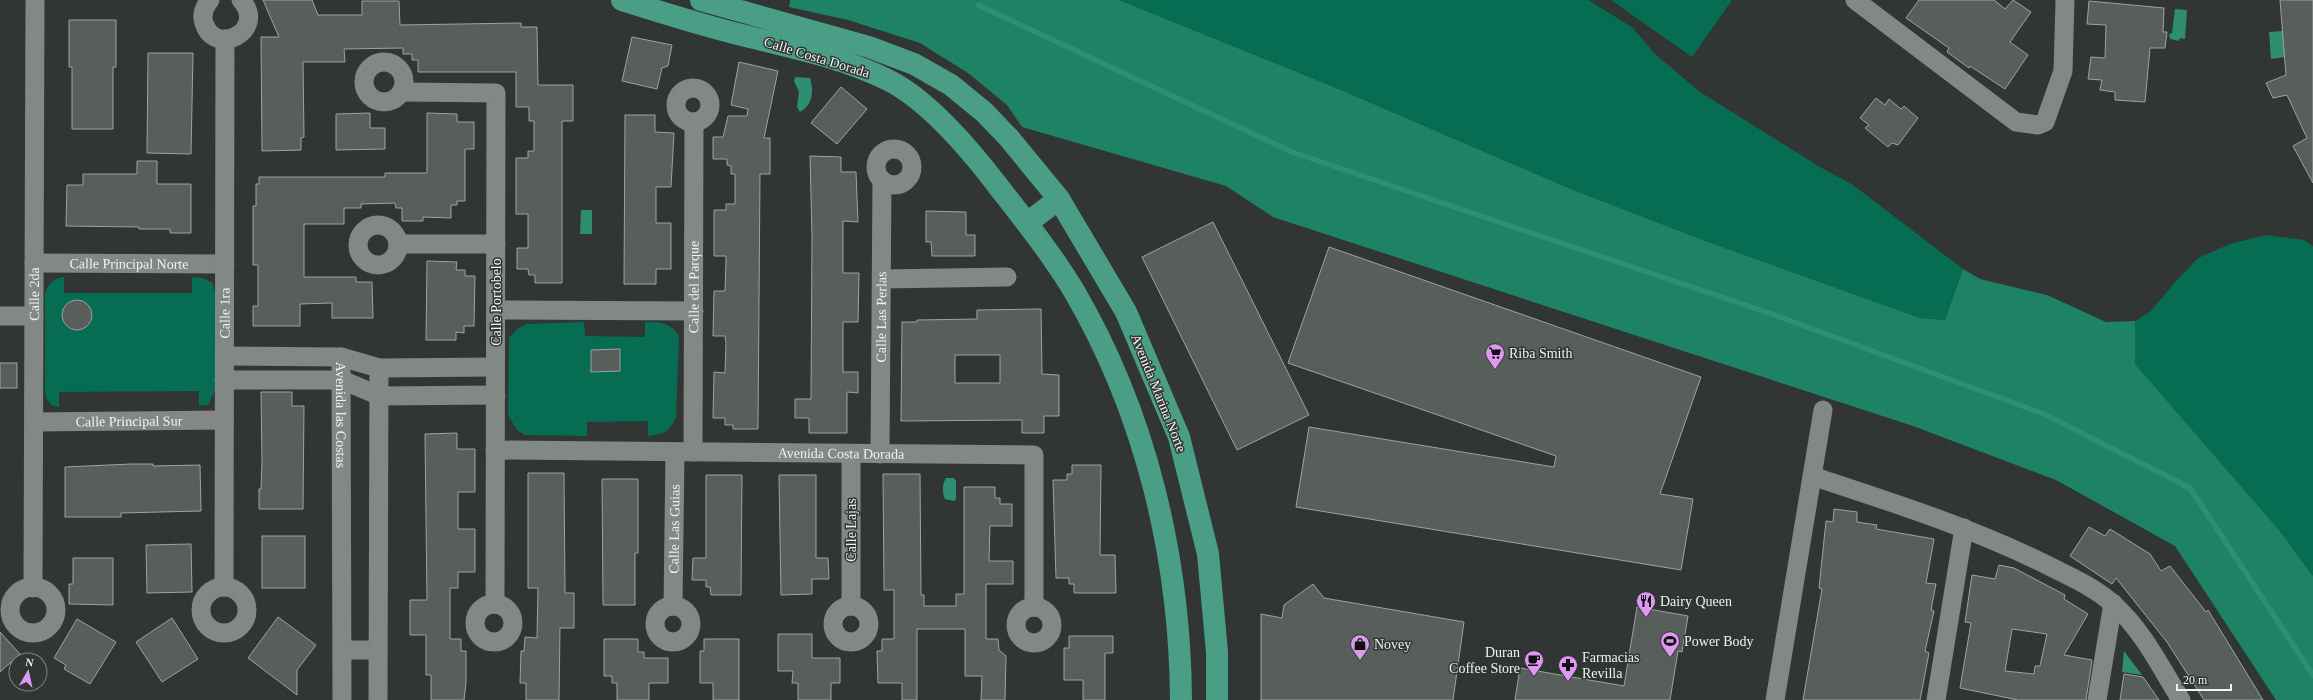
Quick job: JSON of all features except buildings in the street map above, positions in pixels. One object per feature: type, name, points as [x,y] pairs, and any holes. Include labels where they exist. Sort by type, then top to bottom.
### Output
[{"type":"main road","name":"Calle Costa Dorada","points":[[622,0],[699,24],[844,62],[890,81],[917,98],[972,152],[1027,223]]},
{"type":"main road","name":"Calle Costa Dorada","points":[[713,1],[869,47],[914,64],[952,86],[984,112],[1009,138],[1060,199]]},
{"type":"main road","points":[[1060,199],[1027,223],[1073,290],[1102,343],[1127,401],[1158,502],[1168,550],[1181,655],[1182,700]]},
{"type":"main road","name":"Avenida Marina Norte","points":[[1060,199],[1126,312],[1179,437],[1208,554],[1213,590],[1217,652],[1217,700]]},
{"type":"street","name":"Calle 2da","points":[[33,588],[35,0]]},
{"type":"street","points":[[210,0],[203,12],[206,27],[210,34],[225,40],[238,36],[247,25],[248,10],[241,0]]},
{"type":"street","points":[[1855,0],[2016,122],[2038,126],[2045,122],[2063,72],[2065,0]]},
{"type":"street","name":"Calle 1ra","points":[[224,587],[225,40]]},
{"type":"street","name":"Calle Portobelo","points":[[402,92],[496,93],[495,604]]},
{"type":"street","name":"Calle del Parque","points":[[684,452],[694,311],[694,123]]},
{"type":"street","name":"Calle Las Perlas","points":[[880,454],[882,180]]},
{"type":"street","points":[[398,244],[496,244]]},
{"type":"street","name":"Calle Principal Norte","points":[[34,263],[224,264]]},
{"type":"street","points":[[882,279],[1007,277]]},
{"type":"street","points":[[496,310],[694,311]]},
{"type":"street","points":[[0,316],[34,316]]},
{"type":"street","points":[[224,356],[341,357]]},
{"type":"street","name":"Avenida las Costas","points":[[342,700],[341,357],[379,368],[495,367]]},
{"type":"street","points":[[378,700],[379,368]]},
{"type":"street","points":[[224,380],[342,380],[380,396],[496,395]]},
{"type":"street","points":[[1775,700],[1822,410]]},
{"type":"street","name":"Calle Principal Sur","points":[[34,422],[224,420]]},
{"type":"street","name":"Avenida Costa Dorada","points":[[495,450],[1034,456],[1034,607]]},
{"type":"street","name":"Calle Las Guias","points":[[673,606],[684,452]]},
{"type":"street","name":"Calle Lajas","points":[[851,454],[851,606]]},
{"type":"street","points":[[1812,476],[1964,528],[2010,547],[2082,583],[2113,603],[2132,624],[2181,700]]},
{"type":"street","points":[[1936,700],[1964,528]]},
{"type":"street","points":[[2097,700],[2113,603]]},
{"type":"street","points":[[342,650],[378,650]]},
{"type":"shaded area","points":[[790,0],[1119,0],[1334,87],[1571,189],[1700,239],[1920,318],[1945,320],[1963,269],[1980,279],[2047,295],[2106,322],[2135,321],[2135,364],[2279,530],[2313,576],[2313,700],[2276,700],[2175,546],[2056,480],[1913,426],[1273,217],[1226,186],[1022,127],[1007,105],[968,73],[920,43],[848,20],[789,7]]},
{"type":"shaded area","points":[[1119,0],[1588,0],[1632,27],[1655,54],[1700,92],[1820,167],[1853,185],[1963,269],[1945,320],[1920,318],[1700,239],[1571,189],[1334,87]]},
{"type":"shaded area","points":[[1611,0],[1732,0],[1692,57]]},
{"type":"shaded area","points":[[2175,9],[2187,10],[2185,39],[2180,38],[2179,41],[2170,39],[2169,34],[2172,33]]},
{"type":"shaded area","points":[[2283,31],[2285,57],[2271,59],[2269,32]]},
{"type":"shaded area","points":[[795,77],[810,78],[812,87],[810,101],[808,105],[800,112],[797,107],[799,92],[794,81]]},
{"type":"shaded area","points":[[581,210],[592,210],[592,234],[580,234]]},
{"type":"shaded area","points":[[2266,235],[2304,240],[2313,246],[2313,576],[2279,530],[2135,364],[2135,321],[2151,311],[2198,258],[2230,244]]},
{"type":"shaded area","points":[[64,277],[64,293],[192,293],[192,277],[203,278],[213,283],[215,293],[215,391],[208,405],[199,406],[199,391],[59,392],[59,407],[51,405],[46,398],[45,391],[45,294],[52,282]]},
{"type":"shaded area","points":[[584,322],[585,336],[645,337],[645,322],[655,322],[668,325],[676,331],[679,336],[676,417],[668,429],[658,435],[648,436],[648,421],[587,422],[587,436],[525,435],[517,430],[508,415],[509,338],[517,329],[527,324]]},
{"type":"shaded area","points":[[946,478],[954,478],[956,481],[956,499],[954,501],[945,499],[944,497],[943,486]]},
{"type":"shaded area","points":[[2124,651],[2142,675],[2122,672]]},
{"type":"waterway","points":[[978,5],[1292,152],[1780,317],[2044,414],[2190,488],[2313,675]]},
{"type":"place","name":"Riba Smith","points":[[1495,370]]},
{"type":"place","name":"Dairy Queen","points":[[1646,618]]},
{"type":"place","name":"Power Body","points":[[1670,658]]},
{"type":"place","name":"Novey","points":[[1360,661]]},
{"type":"place","name":"Duran Coffee Store","points":[[1534,677]]},
{"type":"place","name":"Farmacias Revilla","points":[[1568,682]]}]
